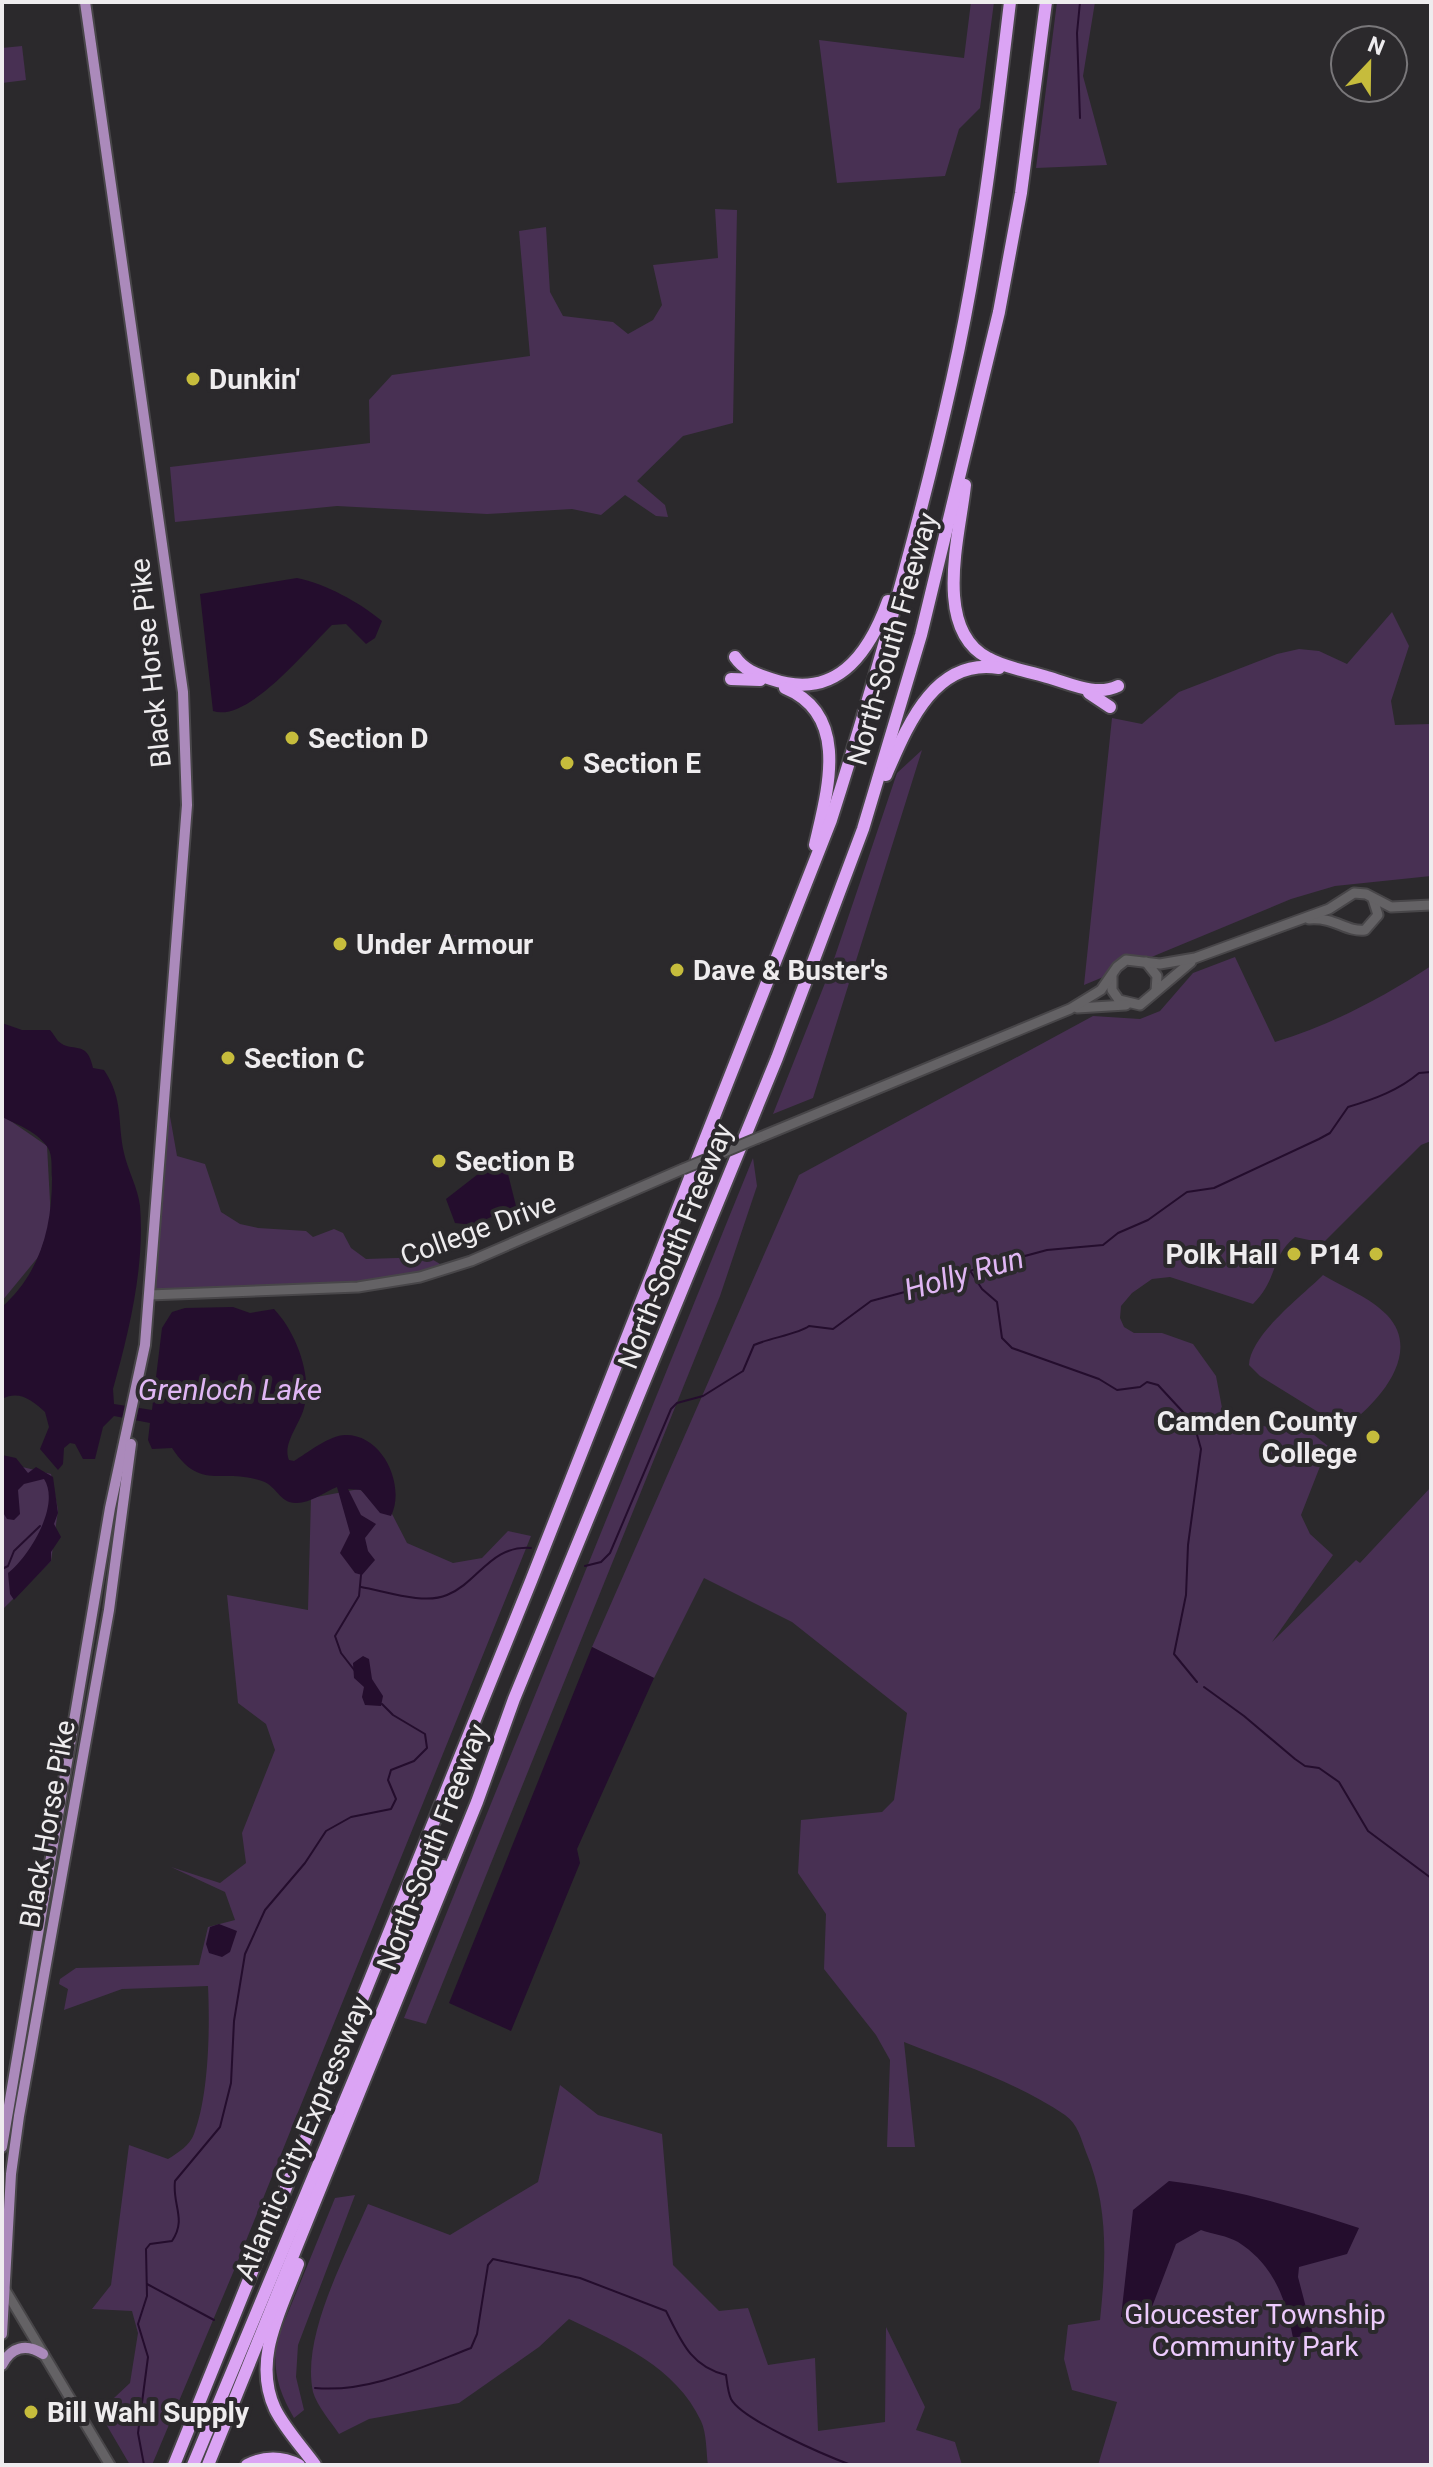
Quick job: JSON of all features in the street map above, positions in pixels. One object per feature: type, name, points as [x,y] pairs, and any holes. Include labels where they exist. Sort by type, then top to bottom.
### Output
[{"type":"highway","name":"North-South Freeway","points":[[174,2465],[536,1569],[831,820],[871,691],[952,380],[989,182],[1010,2]]},
{"type":"highway","name":"North-South Freeway","points":[[208,2465],[477,1802],[514,1699],[777,1058],[863,829],[921,635],[999,312],[1021,193],[1046,2]]},
{"type":"highway","points":[[969,442],[953,588],[960,624],[969,642],[979,653],[1000,663],[1098,691],[1118,686]]},
{"type":"highway","points":[[735,657],[752,673],[799,687],[819,685],[839,675],[862,653],[872,638],[914,530]]},
{"type":"highway","points":[[863,829],[911,721],[932,692],[958,672],[980,666],[1000,668],[1093,694],[1110,707]]},
{"type":"highway","points":[[731,679],[754,679],[789,689],[813,706],[823,722],[830,769],[807,881]]},
{"type":"highway","name":"Atlantic City Expressway","points":[[193,2465],[514,1699]]},
{"type":"highway","points":[[315,2465],[276,2411],[266,2377],[267,2355],[342,2137]]},
{"type":"highway","points":[[247,2465],[269,2457],[283,2458],[299,2465]]},
{"type":"main road","name":"Black Horse Pike","points":[[2,2334],[11,2174],[19,2116],[124,1509],[126,1455],[149,1295],[187,805],[186,728],[85,2]]},
{"type":"main road","points":[[1195,958],[1144,1004],[1131,1006],[1114,994],[1112,976],[1126,960],[1146,962],[1195,958],[1329,909],[1357,892],[1391,907],[1431,906]]},
{"type":"main road","points":[[1370,896],[1378,912],[1372,925]]},
{"type":"main road","points":[[1343,900],[1339,913],[1345,926]]},
{"type":"main road","points":[[1284,923],[1323,918],[1360,931],[1387,914],[1431,906]]},
{"type":"main road","points":[[1146,962],[1157,976],[1155,994]]},
{"type":"main road","name":"College Drive","points":[[149,1295],[358,1287],[420,1277],[471,1261],[683,1169],[1070,1009],[1096,995],[1112,976]]},
{"type":"main road","name":"College Drive","points":[[1070,1009],[1101,1004],[1131,1006]]},
{"type":"main road","name":"Black Horse Pike","points":[[2,2147],[110,1508],[126,1455]]},
{"type":"main road","points":[[110,1508],[124,1509]]},
{"type":"main road","points":[[4,2288],[110,2465]]},
{"type":"main road","points":[[2,2365],[11,2352],[19,2348],[36,2349],[43,2354]]},
{"type":"green space","points":[[971,2],[994,2],[980,108],[959,129],[945,176],[837,183],[819,40],[964,58]]},
{"type":"green space","points":[[1057,2],[1095,2],[1083,76],[1107,165],[1036,168]]},
{"type":"green space","points":[[22,46],[26,80],[2,83],[2,48]]},
{"type":"green space","points":[[715,209],[737,210],[733,423],[683,436],[637,481],[665,505],[668,517],[656,516],[625,495],[601,515],[572,509],[487,514],[337,506],[175,522],[170,467],[370,443],[369,400],[392,375],[530,356],[519,231],[546,227],[550,292],[563,316],[613,322],[628,334],[653,320],[662,305],[653,265],[718,258]]},
{"type":"green space","points":[[1392,612],[1409,646],[1391,701],[1395,725],[1431,724],[1431,876],[1335,886],[1291,899],[1084,985],[1112,718],[1142,724],[1179,692],[1277,654],[1299,649],[1319,651],[1347,664]]},
{"type":"green space","points":[[922,750],[813,1098],[773,1114],[831,968],[897,773]]},
{"type":"green space","points":[[453,935],[487,941],[487,954],[484,958],[450,951]]},
{"type":"green space","name":"Gloucester Township Community Park","points":[[1235,957],[1275,1042],[1356,1010],[1431,966],[1431,1141],[1421,1145],[1323,1243],[1295,1237],[1282,1252],[1267,1285],[1253,1304],[1170,1277],[1152,1279],[1132,1293],[1121,1306],[1120,1318],[1124,1327],[1134,1333],[1162,1333],[1193,1344],[1216,1376],[1223,1413],[1267,1427],[1290,1416],[1328,1446],[1301,1515],[1310,1534],[1333,1555],[1272,1642],[1356,1560],[1360,1563],[1431,1487],[1431,2465],[1098,2465],[1117,2402],[1072,2390],[1064,2359],[1068,2325],[1100,2320],[1104,2277],[1104,2235],[1099,2193],[1078,2132],[1065,2115],[1027,2093],[904,2042],[915,2147],[887,2147],[890,2060],[876,2035],[824,1969],[826,1914],[798,1873],[801,1820],[882,1812],[894,1800],[907,1713],[792,1622],[704,1578],[654,1678],[592,1647],[799,1175],[1093,1016],[1140,1019],[1160,1011],[1193,973]]},
{"type":"green space","points":[[165,1088],[177,1156],[205,1164],[221,1212],[240,1224],[306,1231],[313,1237],[334,1229],[343,1233],[351,1248],[366,1259],[428,1257],[447,1268],[393,1283],[149,1295]]},
{"type":"green space","points":[[2,1115],[47,1146],[51,1221],[39,1256],[2,1301]]},
{"type":"green space","points":[[753,1158],[757,1186],[720,1296],[426,2024],[404,2018]]},
{"type":"green space","points":[[1323,1275],[1365,1298],[1387,1315],[1397,1330],[1400,1346],[1398,1362],[1391,1378],[1369,1406],[1344,1428],[1260,1376],[1249,1365],[1258,1341],[1267,1329]]},
{"type":"green space","points":[[2,1462],[51,1474],[58,1510],[51,1561],[2,1610]]},
{"type":"green space","points":[[359,1489],[392,1514],[407,1543],[453,1563],[482,1558],[508,1531],[531,1536],[235,2268],[152,2465],[130,2465],[99,2412],[130,2383],[138,2333],[132,2311],[92,2309],[111,2285],[129,2145],[168,2159],[187,2145],[194,2134],[206,2081],[208,1986],[122,1989],[64,2010],[68,1989],[59,1984],[60,1979],[76,1968],[199,1965],[208,1927],[235,1920],[225,1892],[171,1867],[220,1883],[246,1863],[242,1833],[275,1750],[266,1724],[238,1703],[227,1595],[308,1610],[311,1498]]},
{"type":"green space","points":[[560,2085],[598,2115],[662,2134],[673,2265],[719,2311],[748,2308],[768,2365],[815,2358],[818,2431],[885,2422],[886,2327],[925,2407],[916,2430],[955,2442],[962,2465],[708,2465],[701,2421],[677,2386],[644,2359],[569,2319],[539,2347],[459,2403],[369,2419],[339,2434],[313,2392],[313,2346],[328,2296],[368,2204],[450,2235],[538,2182]]},
{"type":"green space","points":[[355,2195],[298,2345],[296,2377],[304,2410],[294,2418],[278,2382],[276,2342],[335,2198]]},
{"type":"water","points":[[297,578],[331,589],[373,614],[382,621],[375,638],[366,644],[346,624],[332,625],[293,666],[259,695],[227,712],[213,711],[200,594]]},
{"type":"water","name":"Grenloch Lake","points":[[2,1023],[22,1030],[50,1030],[63,1045],[87,1053],[93,1068],[104,1070],[115,1091],[124,1153],[139,1199],[141,1229],[138,1275],[113,1389],[114,1404],[152,1410],[162,1328],[172,1312],[185,1308],[233,1307],[250,1313],[274,1309],[296,1342],[306,1382],[304,1408],[288,1447],[289,1460],[294,1461],[333,1438],[345,1435],[359,1437],[380,1452],[393,1477],[395,1504],[391,1516],[380,1513],[361,1490],[348,1489],[361,1515],[376,1524],[365,1538],[368,1551],[375,1560],[362,1575],[355,1573],[340,1553],[350,1533],[337,1487],[307,1501],[291,1503],[262,1481],[247,1477],[212,1476],[192,1470],[172,1448],[152,1449],[148,1440],[150,1423],[114,1416],[103,1427],[95,1459],[83,1459],[75,1444],[70,1443],[64,1448],[63,1464],[58,1470],[40,1449],[49,1427],[45,1412],[20,1396],[2,1399],[2,1307],[26,1280],[35,1264],[50,1214],[52,1178],[51,1155],[44,1142],[2,1117]]},
{"type":"water","points":[[500,1157],[504,1158],[516,1206],[473,1225],[455,1223],[446,1199]]},
{"type":"water","points":[[2,1455],[16,1458],[28,1473],[36,1467],[53,1477],[58,1513],[54,1524],[61,1537],[51,1552],[51,1561],[14,1600],[10,1594],[8,1573],[25,1555],[40,1530],[46,1516],[48,1490],[44,1479],[24,1484],[18,1490],[20,1514],[14,1520],[7,1519],[2,1511]]},
{"type":"water","points":[[592,1647],[654,1678],[577,1849],[580,1863],[511,2031],[449,2003]]},
{"type":"water","points":[[363,1656],[369,1659],[372,1679],[383,1696],[381,1706],[365,1705],[362,1697],[364,1687],[354,1678],[353,1663]]},
{"type":"water","points":[[219,1924],[237,1931],[230,1952],[222,1957],[209,1953],[206,1944],[210,1927]]},
{"type":"water","points":[[1169,2181],[1265,2200],[1359,2228],[1347,2254],[1299,2267],[1298,2277],[1313,2334],[1293,2338],[1282,2297],[1261,2261],[1234,2240],[1201,2230],[1176,2244],[1147,2320],[1121,2317],[1133,2210]]},
{"type":"waterway","points":[[1080,2],[1077,33],[1080,118]]},
{"type":"waterway","name":"Holly Run","points":[[585,1566],[601,1562],[610,1553],[671,1409],[677,1403],[703,1396],[743,1371],[754,1345],[809,1326],[833,1329],[871,1301],[931,1285],[940,1279],[1047,1250],[1103,1245],[1118,1233],[1148,1220],[1187,1192],[1214,1188],[1330,1133],[1348,1107],[1386,1093],[1419,1073],[1431,1072]]},
{"type":"waterway","points":[[971,1272],[982,1289],[997,1302],[1002,1338],[1012,1348],[1099,1379],[1117,1390],[1140,1387],[1147,1382],[1158,1385],[1194,1424],[1201,1449],[1188,1545],[1186,1595],[1174,1654],[1197,1682]]},
{"type":"waterway","points":[[2,1569],[8,1566],[14,1551],[40,1526]]},
{"type":"waterway","name":"Holly Run","points":[[361,1587],[416,1598],[438,1598],[458,1589],[505,1552],[531,1548]]},
{"type":"waterway","points":[[355,1671],[341,1653],[335,1636],[359,1596],[361,1575]]},
{"type":"waterway","points":[[1204,1687],[1295,1759],[1305,1766],[1319,1768],[1339,1782],[1368,1831],[1431,1878]]},
{"type":"waterway","points":[[144,2465],[138,2433],[148,2357],[138,2324],[147,2296],[146,2249],[150,2244],[172,2241],[179,2219],[175,2181],[220,2127],[231,2083],[234,2021],[245,1954],[265,1910],[305,1863],[326,1831],[351,1817],[391,1809],[396,1799],[388,1780],[391,1770],[414,1761],[427,1748],[425,1734],[393,1715],[382,1704]]},
{"type":"waterway","points":[[315,2388],[375,2383],[471,2348],[477,2334],[488,2265],[493,2259],[580,2278],[666,2311],[688,2351],[704,2366],[726,2375],[730,2397],[738,2407],[786,2436],[851,2465]]},
{"type":"waterway","points":[[147,2284],[214,2320]]},
{"type":"place","name":"Dunkin'","points":[[193,379]]},
{"type":"place","name":"Section D","points":[[292,738]]},
{"type":"place","name":"Section E","points":[[567,763]]},
{"type":"place","name":"Under Armour","points":[[340,944]]},
{"type":"place","name":"Dave & Buster's","points":[[677,970]]},
{"type":"place","name":"Section C","points":[[228,1058]]},
{"type":"place","name":"Section B","points":[[439,1161]]},
{"type":"place","name":"Polk Hall","points":[[1294,1254]]},
{"type":"place","name":"P14","points":[[1376,1254]]},
{"type":"place","name":"Camden County College","points":[[1373,1437]]},
{"type":"place","name":"Bill Wahl Supply","points":[[31,2412]]}]
